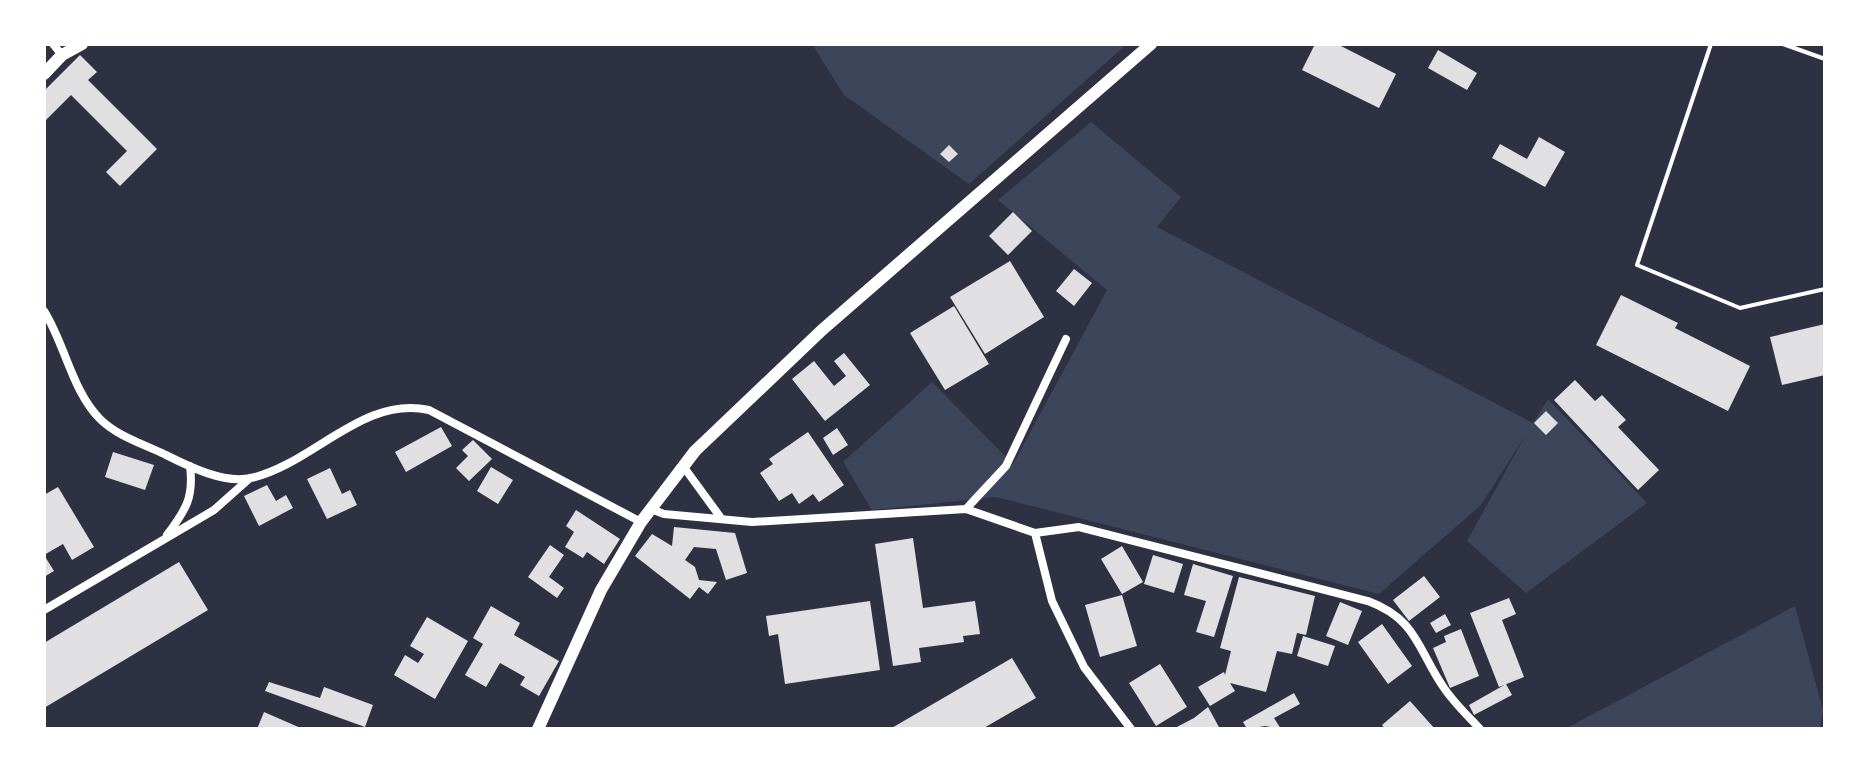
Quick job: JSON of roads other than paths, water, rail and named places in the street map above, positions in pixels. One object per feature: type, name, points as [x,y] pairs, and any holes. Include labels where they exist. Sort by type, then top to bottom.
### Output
[{"type":"main road","points":[[44,74],[62,55],[82,44]]},
{"type":"main road","points":[[538,729],[601,590],[641,522],[683,466],[733,412],[822,330],[1151,44]]},
{"type":"street","points":[[53,44],[62,55]]},
{"type":"street","points":[[44,311],[57,332],[89,404],[100,419],[115,431],[190,466],[221,476],[250,478]]},
{"type":"street","points":[[966,509],[1006,466],[1066,339]]},
{"type":"street","points":[[44,610],[214,510],[250,478],[296,458],[390,408],[413,406],[429,410],[641,522]]},
{"type":"street","points":[[164,539],[189,506],[193,488],[190,466]]},
{"type":"street","points":[[683,466],[721,518]]},
{"type":"street","points":[[651,509],[664,514],[752,522],[966,509],[1035,533],[1079,527],[1389,609],[1413,631],[1441,685],[1480,729]]},
{"type":"street","points":[[1035,533],[1052,601],[1084,667],[1131,729]]},
{"type":"lane","points":[[1711,44],[1637,265],[1740,308],[1825,289]]},
{"type":"lane","points":[[1783,44],[1825,59]]}]
